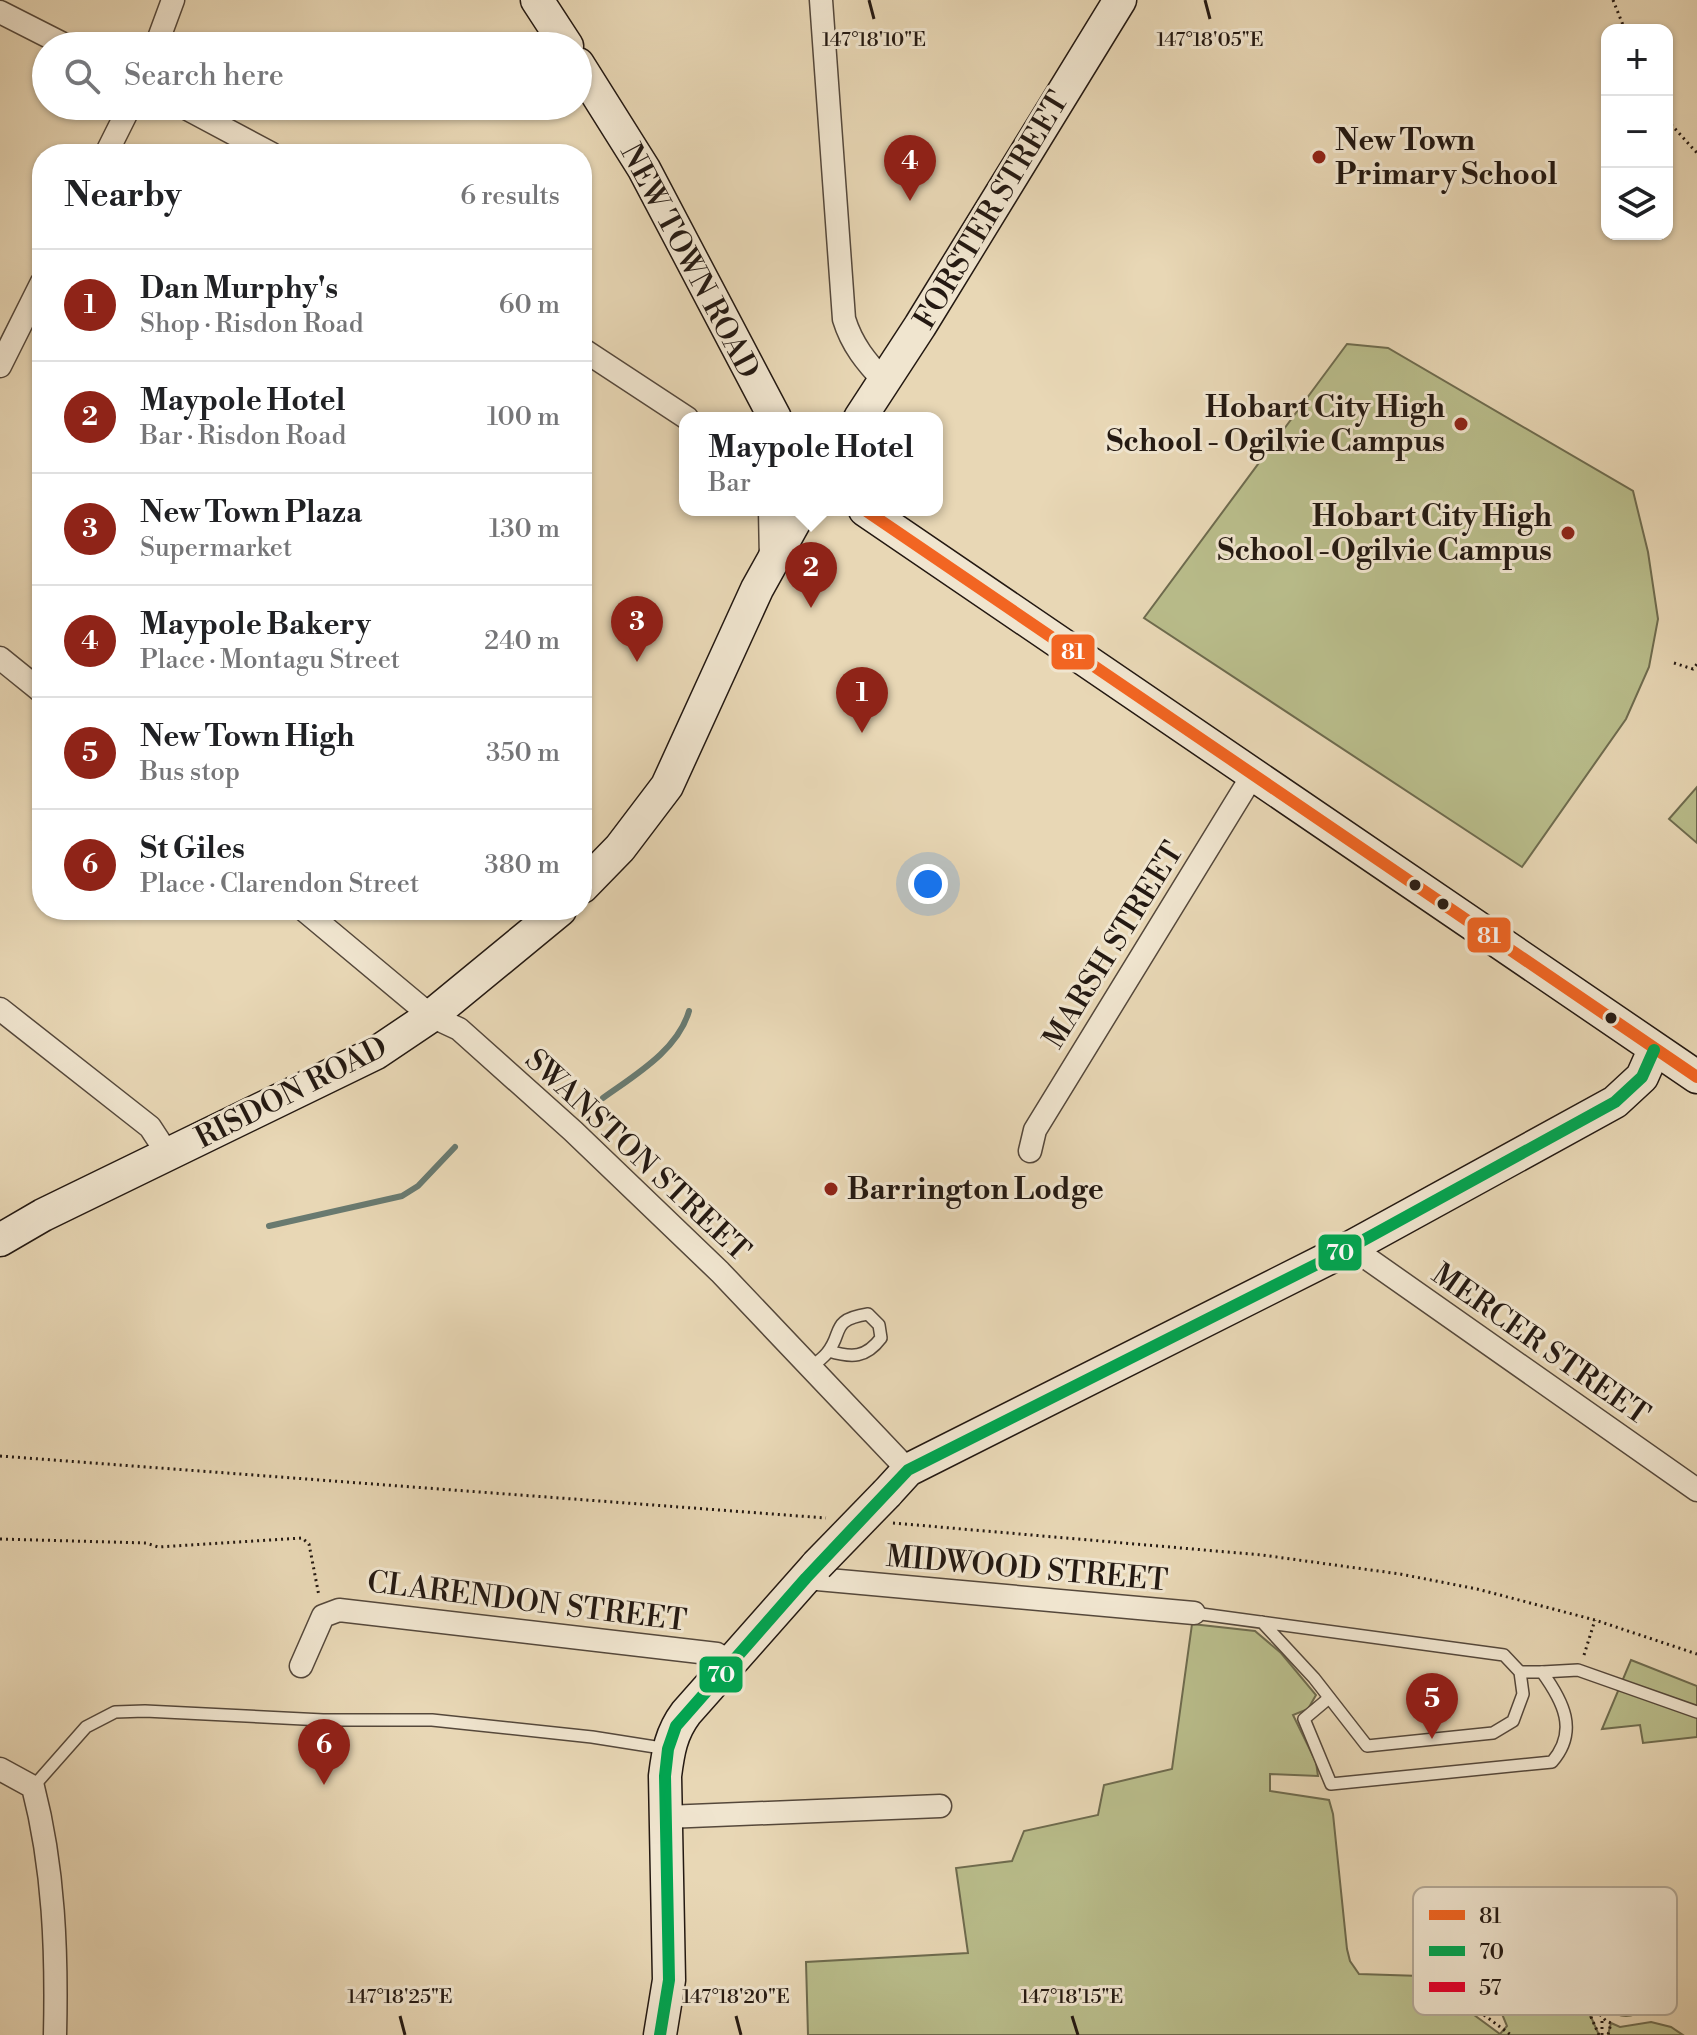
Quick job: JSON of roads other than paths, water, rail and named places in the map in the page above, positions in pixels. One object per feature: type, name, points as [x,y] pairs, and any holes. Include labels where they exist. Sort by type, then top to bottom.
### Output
[{"type":"street","points":[[161,32],[173,0]]},
{"type":"street","points":[[537,0],[558,32]]},
{"type":"street","points":[[821,0],[844,319],[850,338],[862,357],[885,382]]},
{"type":"street","name":"FORSTER STREET","points":[[864,412],[1120,0]]},
{"type":"street","points":[[0,12],[39,32]]},
{"type":"street","name":"NEW TOWN ROAD","points":[[592,86],[644,169],[772,412]]},
{"type":"street","points":[[111,144],[123,120]]},
{"type":"street","points":[[208,120],[253,144]]},
{"type":"street","points":[[0,366],[32,302]]},
{"type":"street","points":[[592,355],[679,413]]},
{"type":"street","points":[[770,516],[771,560]]},
{"type":"street","points":[[592,877],[620,848],[667,786],[771,560],[797,516]]},
{"type":"street","points":[[874,516],[1697,1077]]},
{"type":"street","points":[[0,658],[32,684]]},
{"type":"street","name":"MARSH STREET","points":[[1030,1151],[1035,1130],[1254,773]]},
{"type":"street","name":"SWANSTON STREET","points":[[316,920],[431,1016],[459,1029],[573,1131],[720,1272],[812,1367],[898,1481]]},
{"type":"street","name":"RISDON ROAD","points":[[0,1240],[167,1153],[376,1053],[431,1016],[548,920]]},
{"type":"street","points":[[2,1013],[150,1127],[167,1153]]},
{"type":"street","points":[[660,2035],[669,1980],[668,1749],[681,1719],[812,1571],[898,1481],[1351,1247],[1615,1102],[1642,1077],[1654,1050]]},
{"type":"street","name":"MERCER STREET","points":[[1351,1247],[1697,1490]]},
{"type":"street","name":"MIDWOOD STREET","points":[[812,1571],[1194,1613]]},
{"type":"street","name":"CLARENDON STREET","points":[[301,1666],[323,1616],[339,1610],[717,1654],[731,1662]]},
{"type":"street","points":[[0,1769],[33,1787],[43,1824],[55,1931],[55,2035]]},
{"type":"street","points":[[666,1817],[940,1806]]},
{"type":"lane","points":[[812,1367],[829,1351],[837,1328],[853,1316],[868,1314],[879,1325],[881,1338],[872,1350],[856,1357],[829,1351]]},
{"type":"lane","points":[[1194,1613],[1262,1622],[1504,1655],[1520,1672],[1523,1694],[1513,1721],[1493,1733],[1367,1746],[1262,1622]]},
{"type":"lane","points":[[1520,1672],[1578,1670],[1697,1712]]},
{"type":"lane","points":[[1329,1698],[1304,1719],[1331,1784],[1552,1762],[1562,1750],[1568,1721],[1554,1688],[1542,1672]]},
{"type":"lane","points":[[33,1787],[86,1727],[115,1712],[323,1720],[432,1720],[592,1737],[668,1749]]},
{"type":"waterway","points":[[603,1098],[665,1050],[689,1011]]},
{"type":"waterway","points":[[269,1226],[402,1196],[418,1186],[455,1147]]},
{"type":"place","name":"New Town Primary School","points":[[1319,157]]},
{"type":"place","name":"Maypole Bakery","points":[[910,201]]},
{"type":"place","name":"Hobart City High School - Ogilvie Campus","points":[[1461,424]]},
{"type":"place","name":"Hobart City High School -Ogilvie Campus","points":[[1568,533]]},
{"type":"place","name":"Maypole Hotel","points":[[811,608]]},
{"type":"place","name":"New Town Plaza","points":[[637,662]]},
{"type":"place","name":"Dan Murphy's","points":[[862,733]]},
{"type":"place","name":"Barrington Lodge","points":[[831,1189]]},
{"type":"place","name":"New Town High","points":[[1432,1739]]},
{"type":"place","name":"St Giles","points":[[324,1785]]}]
